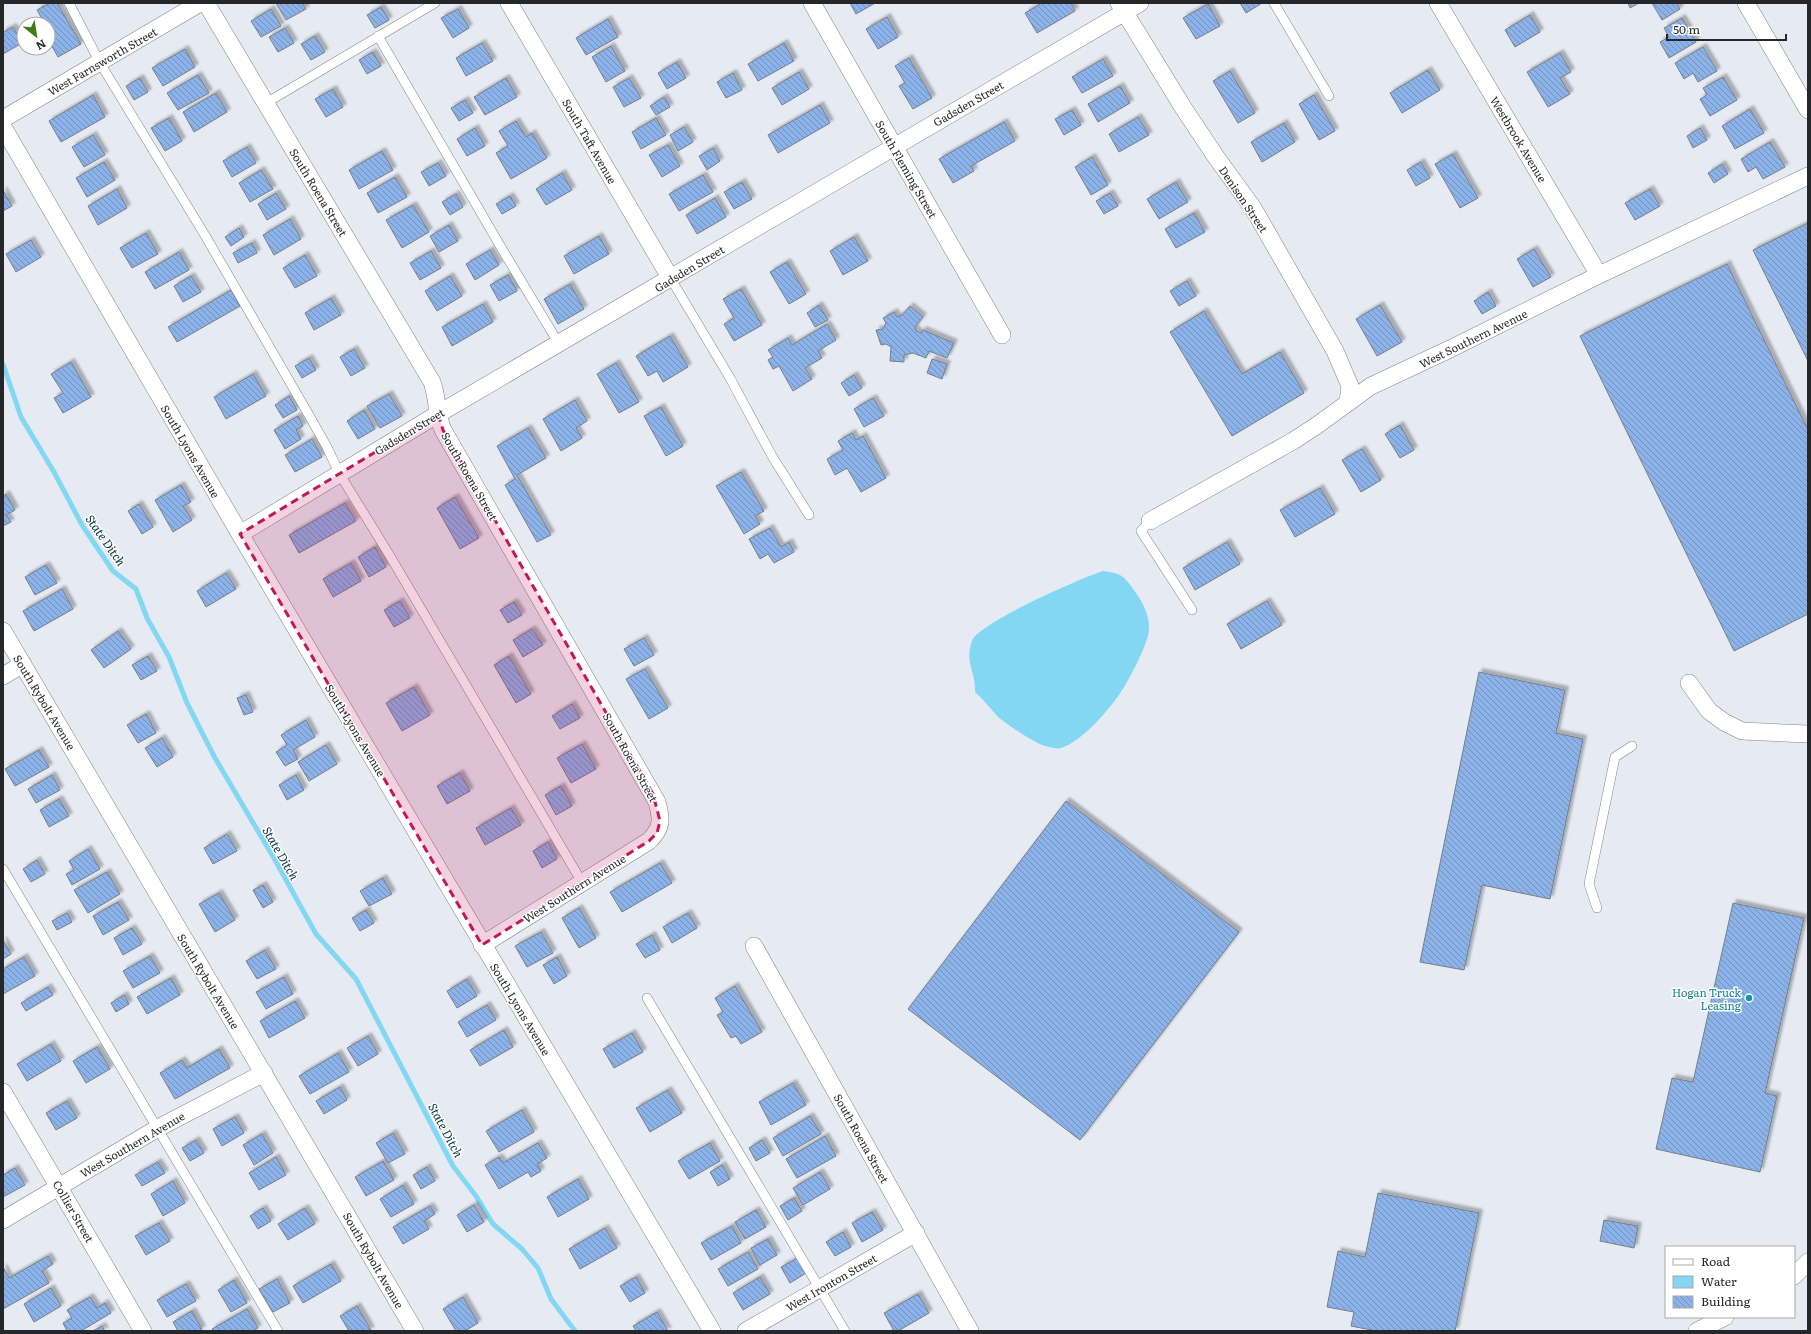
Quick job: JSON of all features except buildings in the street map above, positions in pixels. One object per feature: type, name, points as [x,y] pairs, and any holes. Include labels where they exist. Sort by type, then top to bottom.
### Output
[{"type":"street","name":"West Farnsworth Street","points":[[3,119],[200,3]]},
{"type":"street","name":"South Roena Street","points":[[206,3],[432,382],[437,398],[439,421],[447,437],[653,794],[659,811],[660,826]]},
{"type":"street","name":"South Taft Avenue","points":[[509,3],[671,279]]},
{"type":"street","name":"South Fleming Street","points":[[812,3],[1002,335]]},
{"type":"street","name":"Gadsden Street","points":[[240,534],[438,414],[671,279],[1122,7],[1140,3]]},
{"type":"street","name":"Westbrook Avenue","points":[[1438,3],[1599,275]]},
{"type":"street","points":[[1746,3],[1808,110]]},
{"type":"street","name":"Denison Street","points":[[1122,7],[1184,109],[1253,208],[1335,351],[1350,386],[1348,402]]},
{"type":"street","name":"South Lyons Avenue","points":[[3,127],[482,945],[712,1331]]},
{"type":"street","name":"West Southern Avenue","points":[[1150,521],[1293,441],[1371,386],[1450,350],[1599,275],[1808,176]]},
{"type":"street","name":"South Rybolt Avenue","points":[[3,631],[415,1331]]},
{"type":"street","points":[[3,676],[23,664]]},
{"type":"street","points":[[1690,683],[1709,711],[1724,722],[1742,731],[1808,734]]},
{"type":"street","name":"West Southern Avenue","points":[[482,945],[583,884],[649,841],[657,833],[660,826]]},
{"type":"street","name":"South Roena Street","points":[[754,946],[970,1331]]},
{"type":"street","name":"West Southern Avenue","points":[[3,1220],[158,1128],[264,1073]]},
{"type":"street","name":"Collier Street","points":[[3,1092],[143,1331]]},
{"type":"street","name":"West Ironton Street","points":[[746,1331],[916,1233]]},
{"type":"street","points":[[1795,1275],[1808,1262]]},
{"type":"street","points":[[1697,1331],[1723,1318]]},
{"type":"lane","points":[[69,3],[100,63],[206,237],[327,447],[339,473],[390,556],[583,884]]},
{"type":"lane","points":[[266,103],[435,3]]},
{"type":"lane","points":[[1274,3],[1329,96]]},
{"type":"lane","points":[[378,36],[559,344]]},
{"type":"lane","points":[[671,279],[730,378],[772,456],[809,515]]},
{"type":"lane","points":[[1150,521],[1141,531],[1192,610]]},
{"type":"lane","points":[[1597,908],[1589,884],[1615,757],[1632,746]]},
{"type":"lane","points":[[3,869],[278,1331]]},
{"type":"lane","points":[[647,998],[845,1331]]},
{"type":"highlighted area","points":[[438,414],[443,430],[653,794],[660,821],[657,833],[649,841],[482,945],[240,534]]},
{"type":"water","points":[[1103,571],[1115,573],[1122,577],[1129,583],[1139,597],[1146,610],[1149,625],[1145,644],[1123,690],[1108,710],[1093,726],[1069,745],[1061,748],[1044,746],[1001,720],[975,692],[974,678],[969,655],[972,641],[978,633],[1010,613],[1053,591]]},
{"type":"waterway","name":"State Ditch","points":[[3,364],[21,417],[54,472],[82,525],[113,571],[136,589],[147,618],[169,657],[187,703],[215,758],[275,860],[316,934],[356,979],[453,1166],[476,1196],[493,1224],[522,1249],[538,1268],[551,1299],[575,1331]]},
{"type":"place","name":"Hogan Truck Leasing","points":[[1749,998]]}]
